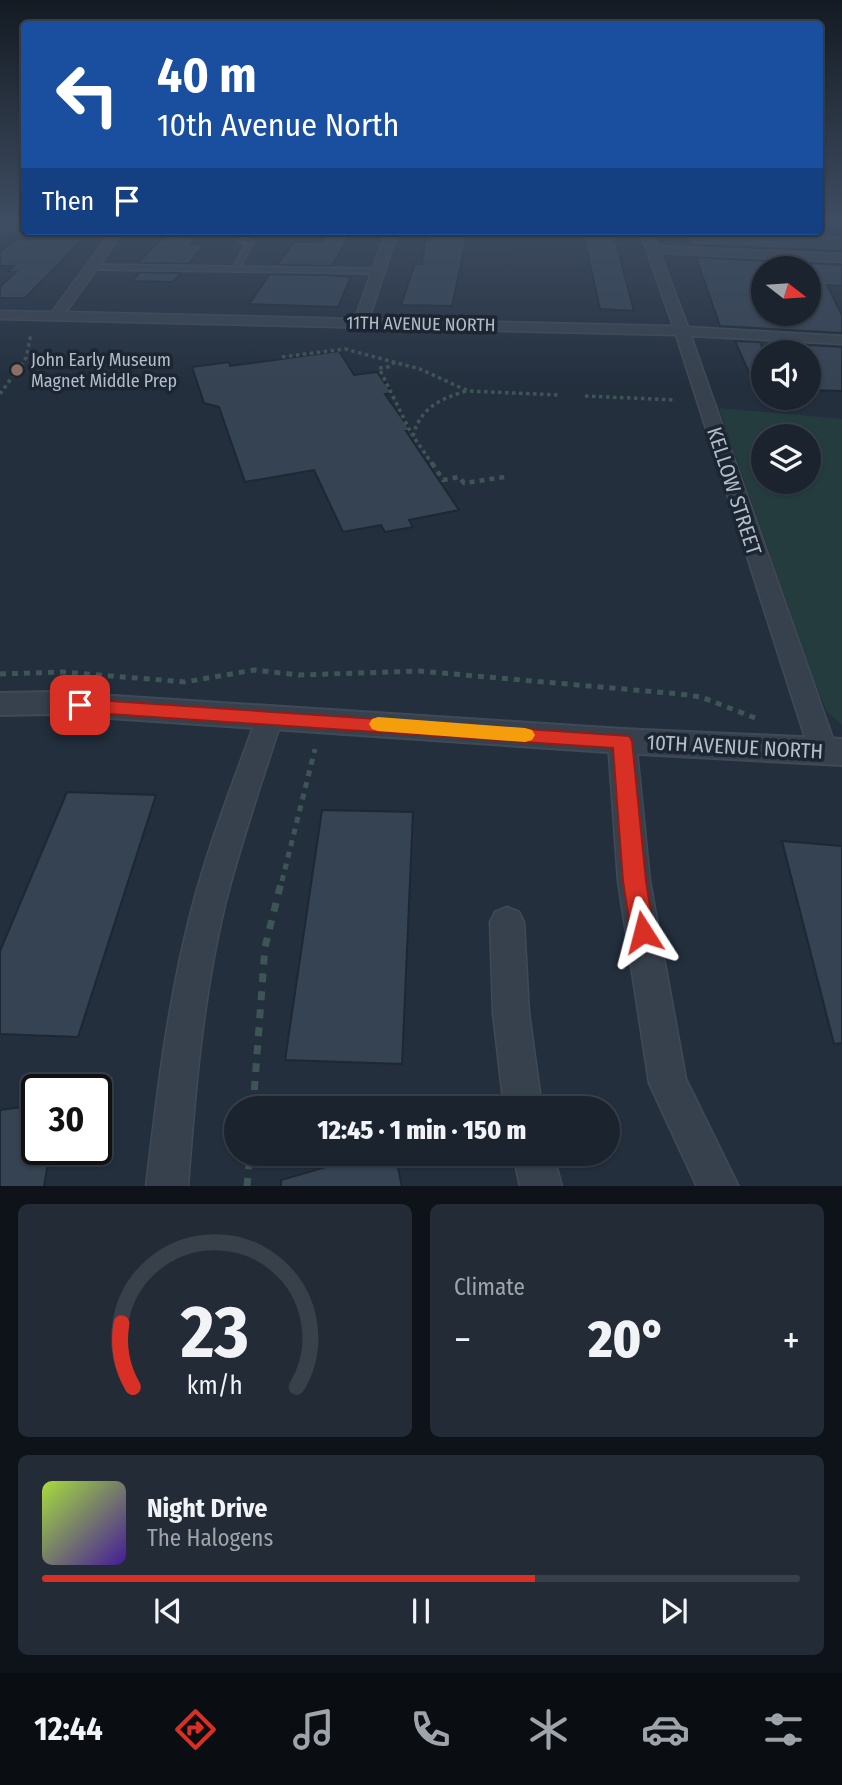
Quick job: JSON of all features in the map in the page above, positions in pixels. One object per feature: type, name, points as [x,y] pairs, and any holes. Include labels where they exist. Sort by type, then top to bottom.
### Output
[{"type":"street","points":[[57,315],[86,275]]},
{"type":"street","points":[[361,323],[377,275]]},
{"type":"street","name":"KELLOW STREET","points":[[662,275],[826,741]]},
{"type":"street","name":"11TH AVENUE NORTH","points":[[0,315],[682,331],[842,340]]},
{"type":"street","name":"10TH AVENUE NORTH","points":[[0,704],[52,704],[270,716],[622,741],[826,741]]},
{"type":"street","points":[[167,1186],[188,1014],[201,941],[219,870],[270,716]]},
{"type":"street","points":[[622,741],[634,881],[668,1083],[719,1186]]},
{"type":"street","points":[[508,922],[511,1013],[521,1096]]},
{"type":"street","points":[[536,1166],[541,1186]]},
{"type":"path","points":[[0,394],[26,358],[31,315]]},
{"type":"path","points":[[282,357],[345,349],[447,379],[468,391]]},
{"type":"path","points":[[396,362],[388,368],[379,368],[413,436],[443,480],[459,477],[464,483],[505,477]]},
{"type":"path","points":[[413,436],[415,421],[427,408],[442,399],[468,391],[559,396]]},
{"type":"path","points":[[585,396],[676,400]]},
{"type":"path","points":[[0,674],[63,672],[185,682],[254,670],[299,675],[419,671],[680,694],[717,702],[755,719],[826,741]]},
{"type":"path","points":[[254,1096],[265,947],[315,749]]},
{"type":"path","points":[[247,1186],[249,1166]]},
{"type":"green space","points":[[719,408],[842,419],[842,725],[827,712]]},
{"type":"building","points":[[12,275],[47,275],[25,298],[0,298],[0,287]]},
{"type":"building","points":[[137,275],[179,275],[173,282],[132,281]]},
{"type":"building","points":[[269,275],[351,277],[338,307],[249,304]]},
{"type":"building","points":[[411,275],[459,275],[452,306],[401,305]]},
{"type":"building","points":[[592,275],[625,275],[634,311],[600,309]]},
{"type":"building","points":[[702,275],[751,275],[751,326],[821,326],[821,275],[842,275],[842,286],[827,285],[842,315],[842,333],[720,326]]},
{"type":"building","points":[[735,341],[751,342],[751,377]]},
{"type":"building","points":[[821,346],[842,347],[842,391],[821,390]]},
{"type":"building","points":[[339,351],[354,375],[377,372],[392,393],[385,394],[411,431],[406,431],[459,510],[409,520],[413,527],[385,532],[381,525],[343,532],[314,470],[245,482],[219,407],[204,403],[192,367],[229,362],[230,366]]},
{"type":"building","points":[[67,792],[156,795],[78,1037],[0,1034],[0,951]]},
{"type":"building","points":[[322,810],[413,812],[402,1064],[285,1060]]},
{"type":"building","points":[[782,841],[842,846],[842,1043],[834,1044]]},
{"type":"building","points":[[21,1107],[21,1165],[48,1165],[44,1186],[0,1186],[0,1110]]},
{"type":"building","points":[[329,1166],[398,1166],[402,1186],[281,1186],[281,1180]]},
{"type":"slow traffic","points":[[378,724],[525,735]]},
{"type":"place","name":"John Early Museum Magnet Middle Prep","points":[[17,370]]},
{"type":"route","points":[[80,705],[622,741],[634,881],[643,932]]}]
